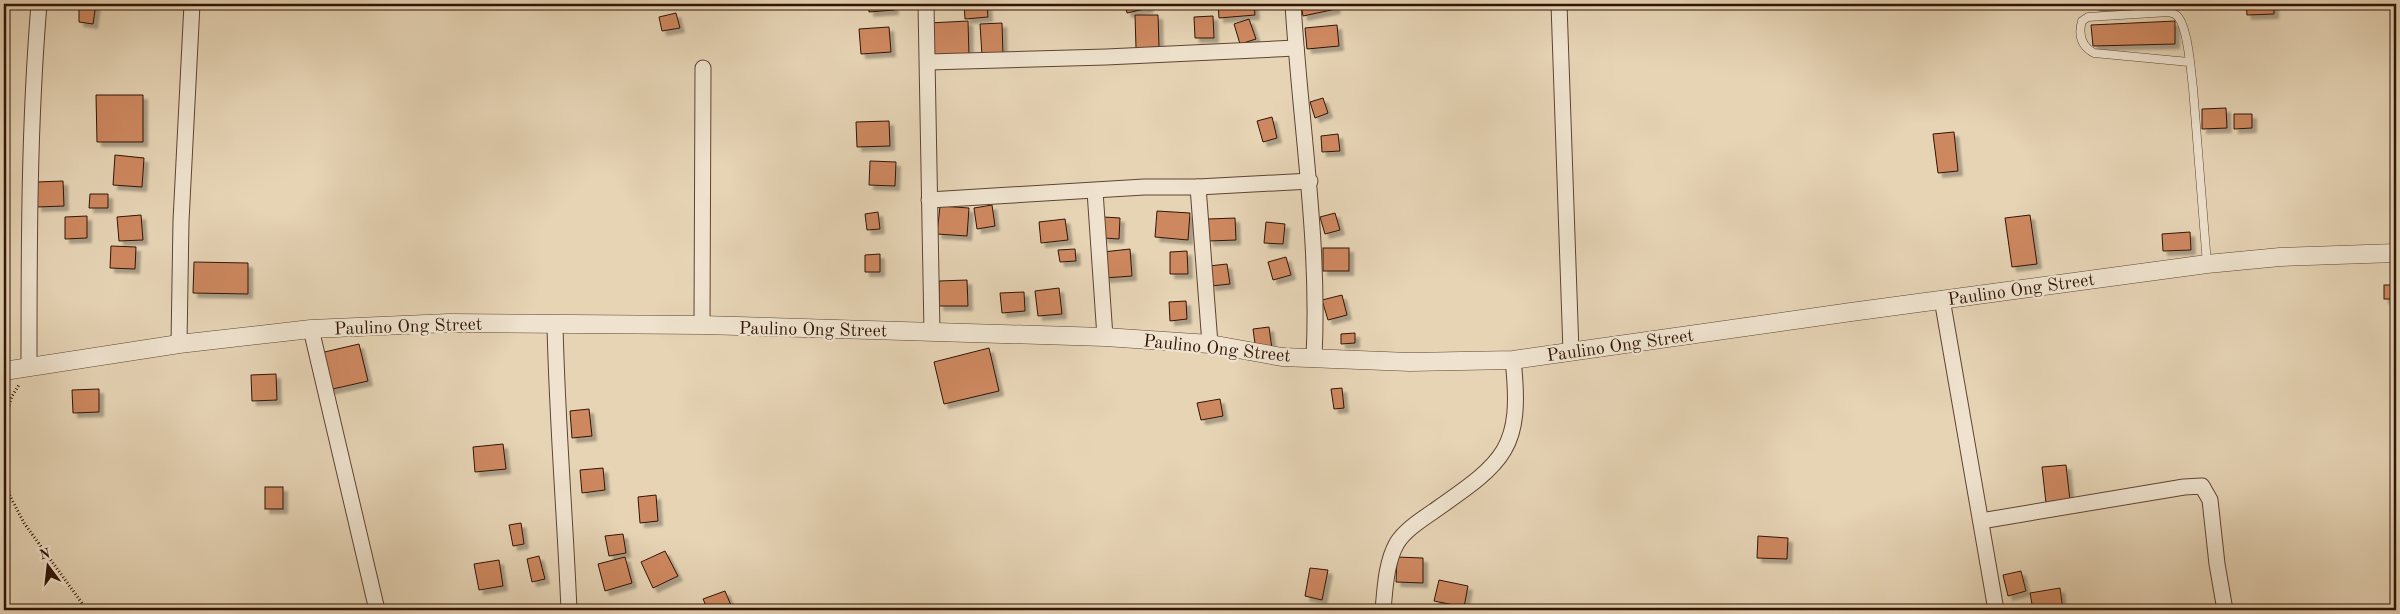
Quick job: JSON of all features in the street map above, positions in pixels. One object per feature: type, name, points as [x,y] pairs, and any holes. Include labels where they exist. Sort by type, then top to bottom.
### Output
[{"type":"street","points":[[29,367],[29,224],[32,94],[39,4]]},
{"type":"street","points":[[180,344],[181,221],[192,4]]},
{"type":"street","points":[[926,4],[932,332]]},
{"type":"street","points":[[1293,4],[1300,107],[1310,181],[1316,304],[1314,357]]},
{"type":"street","points":[[1559,4],[1571,352]]},
{"type":"street","points":[[928,62],[1106,57],[1296,48]]},
{"type":"street","points":[[702,325],[703,68]]},
{"type":"street","points":[[929,200],[1144,187],[1198,187],[1310,181]]},
{"type":"street","points":[[1198,187],[1210,344]]},
{"type":"street","points":[[1095,190],[1105,337]]},
{"type":"street","name":"Paulino Ong Street","points":[[4,371],[180,344],[311,329],[449,323],[702,325],[1105,337],[1210,344],[1282,357],[1410,362],[1513,360],[1942,299],[2207,264],[2290,256],[2396,253]]},
{"type":"street","points":[[1942,299],[1996,610]]},
{"type":"street","points":[[555,325],[556,403],[562,474],[569,610]]},
{"type":"street","points":[[311,329],[377,610]]},
{"type":"street","points":[[1383,610],[1389,566],[1397,543],[1411,528],[1492,468],[1507,446],[1515,422],[1517,394],[1513,360]]},
{"type":"street","points":[[1981,521],[2195,485],[2202,486],[2210,500],[2217,564],[2225,610]]},
{"type":"lane","points":[[2189,62],[2094,53],[2086,48],[2081,40],[2080,30],[2082,21],[2088,17],[2169,12],[2176,15],[2182,23],[2189,62],[2207,264]]},
{"type":"path","points":[[4,422],[12,396],[29,367]]},
{"type":"path","points":[[4,471],[10,496],[24,523],[87,610]]},
{"type":"building","points":[[79,4],[96,4],[93,24],[79,22]]},
{"type":"building","points":[[869,4],[893,4],[894,10],[869,12]]},
{"type":"building","points":[[964,4],[987,4],[988,17],[965,19]]},
{"type":"building","points":[[1125,4],[1148,4],[1149,8],[1127,13]]},
{"type":"building","points":[[1218,4],[1254,4],[1255,15],[1219,18]]},
{"type":"building","points":[[1301,4],[1335,4],[1336,9],[1303,16]]},
{"type":"building","points":[[2095,4],[2151,4],[2151,7],[2095,9]]},
{"type":"building","points":[[2246,4],[2274,4],[2274,14],[2247,15]]},
{"type":"building","points":[[676,13],[680,28],[662,31],[659,17]]},
{"type":"building","points":[[1135,15],[1158,15],[1159,47],[1136,48]]},
{"type":"building","points":[[1213,16],[1214,38],[1195,38],[1194,17]]},
{"type":"building","points":[[1249,19],[1256,39],[1240,44],[1234,24]]},
{"type":"building","points":[[968,21],[969,56],[930,58],[929,23]]},
{"type":"building","points":[[2175,21],[2175,44],[2093,46],[2091,25]]},
{"type":"building","points":[[1002,23],[1003,55],[982,56],[980,24]]},
{"type":"building","points":[[1337,25],[1339,46],[1307,49],[1305,28]]},
{"type":"building","points":[[889,27],[891,52],[861,54],[859,29]]},
{"type":"building","points":[[96,95],[143,95],[143,142],[97,142]]},
{"type":"building","points":[[1323,98],[1328,113],[1315,118],[1310,102]]},
{"type":"building","points":[[2226,108],[2227,128],[2202,129],[2202,109]]},
{"type":"building","points":[[2234,114],[2252,114],[2252,128],[2234,129]]},
{"type":"building","points":[[1272,117],[1277,138],[1263,142],[1257,121]]},
{"type":"building","points":[[889,121],[890,146],[857,147],[856,122]]},
{"type":"building","points":[[1954,132],[1958,171],[1938,173],[1933,134]]},
{"type":"building","points":[[1338,134],[1340,151],[1322,152],[1321,136]]},
{"type":"building","points":[[115,155],[144,158],[142,187],[113,185]]},
{"type":"building","points":[[870,161],[896,162],[895,186],[869,185]]},
{"type":"building","points":[[63,181],[64,206],[37,207],[37,182]]},
{"type":"building","points":[[90,194],[108,194],[108,208],[89,208]]},
{"type":"building","points":[[992,205],[995,226],[977,229],[974,208]]},
{"type":"building","points":[[940,206],[969,208],[967,236],[937,234]]},
{"type":"building","points":[[1157,211],[1190,213],[1188,240],[1155,237]]},
{"type":"building","points":[[878,212],[880,229],[867,230],[865,214]]},
{"type":"building","points":[[1335,213],[1340,230],[1325,234],[1320,217]]},
{"type":"building","points":[[141,215],[143,240],[119,241],[117,217]]},
{"type":"building","points":[[2030,215],[2037,264],[2012,267],[2005,218]]},
{"type":"building","points":[[87,216],[87,238],[65,239],[65,217]]},
{"type":"building","points":[[1104,217],[1120,218],[1119,239],[1103,238]]},
{"type":"building","points":[[1235,218],[1236,240],[1209,241],[1208,219]]},
{"type":"building","points":[[1065,219],[1068,240],[1041,243],[1039,222]]},
{"type":"building","points":[[1266,222],[1285,224],[1283,244],[1264,243]]},
{"type":"building","points":[[2190,232],[2191,250],[2163,251],[2162,234]]},
{"type":"building","points":[[111,246],[136,247],[135,269],[110,268]]},
{"type":"building","points":[[1323,248],[1349,248],[1349,271],[1323,271]]},
{"type":"building","points":[[1075,249],[1076,261],[1060,262],[1058,250]]},
{"type":"building","points":[[1130,249],[1132,276],[1105,278],[1103,252]]},
{"type":"building","points":[[1187,251],[1188,274],[1170,274],[1170,252]]},
{"type":"building","points":[[880,254],[880,272],[865,272],[865,255]]},
{"type":"building","points":[[1286,257],[1291,275],[1273,280],[1268,262]]},
{"type":"building","points":[[194,262],[248,263],[248,294],[193,293]]},
{"type":"building","points":[[1227,264],[1230,284],[1211,286],[1209,266]]},
{"type":"building","points":[[967,280],[968,306],[939,306],[939,281]]},
{"type":"building","points":[[2384,285],[2396,285],[2396,299],[2384,299]]},
{"type":"building","points":[[1059,288],[1062,314],[1038,316],[1035,291]]},
{"type":"building","points":[[1024,292],[1025,311],[1002,313],[1000,293]]},
{"type":"building","points":[[1342,295],[1347,315],[1328,320],[1322,300]]},
{"type":"building","points":[[1186,301],[1187,319],[1170,321],[1169,302]]},
{"type":"building","points":[[1269,327],[1272,349],[1256,351],[1253,329]]},
{"type":"building","points":[[1355,333],[1355,343],[1341,344],[1341,334]]},
{"type":"building","points":[[359,344],[368,381],[324,391],[316,354]]},
{"type":"building","points":[[989,348],[999,391],[944,404],[934,362]]},
{"type":"building","points":[[276,374],[277,400],[252,401],[251,375]]},
{"type":"building","points":[[1342,388],[1344,408],[1334,409],[1331,389]]},
{"type":"building","points":[[99,389],[99,412],[73,413],[72,390]]},
{"type":"building","points":[[1220,399],[1223,416],[1201,420],[1197,403]]},
{"type":"building","points":[[589,409],[592,436],[572,438],[570,411]]},
{"type":"building","points":[[503,444],[506,469],[475,472],[473,447]]},
{"type":"building","points":[[2066,465],[2070,500],[2046,503],[2042,467]]},
{"type":"building","points":[[603,468],[605,490],[582,493],[580,470]]},
{"type":"building","points":[[265,487],[283,487],[283,509],[265,509]]},
{"type":"building","points":[[656,495],[658,521],[640,523],[638,497]]},
{"type":"building","points":[[521,523],[524,544],[513,546],[509,525]]},
{"type":"building","points":[[623,534],[626,553],[609,556],[605,536]]},
{"type":"building","points":[[1758,536],[1788,538],[1787,559],[1757,558]]},
{"type":"building","points":[[665,551],[678,576],[653,588],[641,562]]},
{"type":"building","points":[[539,556],[545,579],[532,582],[527,559]]},
{"type":"building","points":[[625,557],[632,583],[605,591],[598,564]]},
{"type":"building","points":[[1397,557],[1423,558],[1423,583],[1396,582]]},
{"type":"building","points":[[499,560],[503,586],[479,590],[474,564]]},
{"type":"building","points":[[1310,568],[1328,570],[1322,600],[1305,596]]},
{"type":"building","points":[[2021,571],[2026,591],[2008,596],[2003,575]]},
{"type":"building","points":[[1439,580],[1468,586],[1464,607],[1434,601]]},
{"type":"building","points":[[2060,588],[2063,610],[2033,610],[2030,593]]},
{"type":"building","points":[[725,591],[733,610],[708,610],[703,599]]}]
